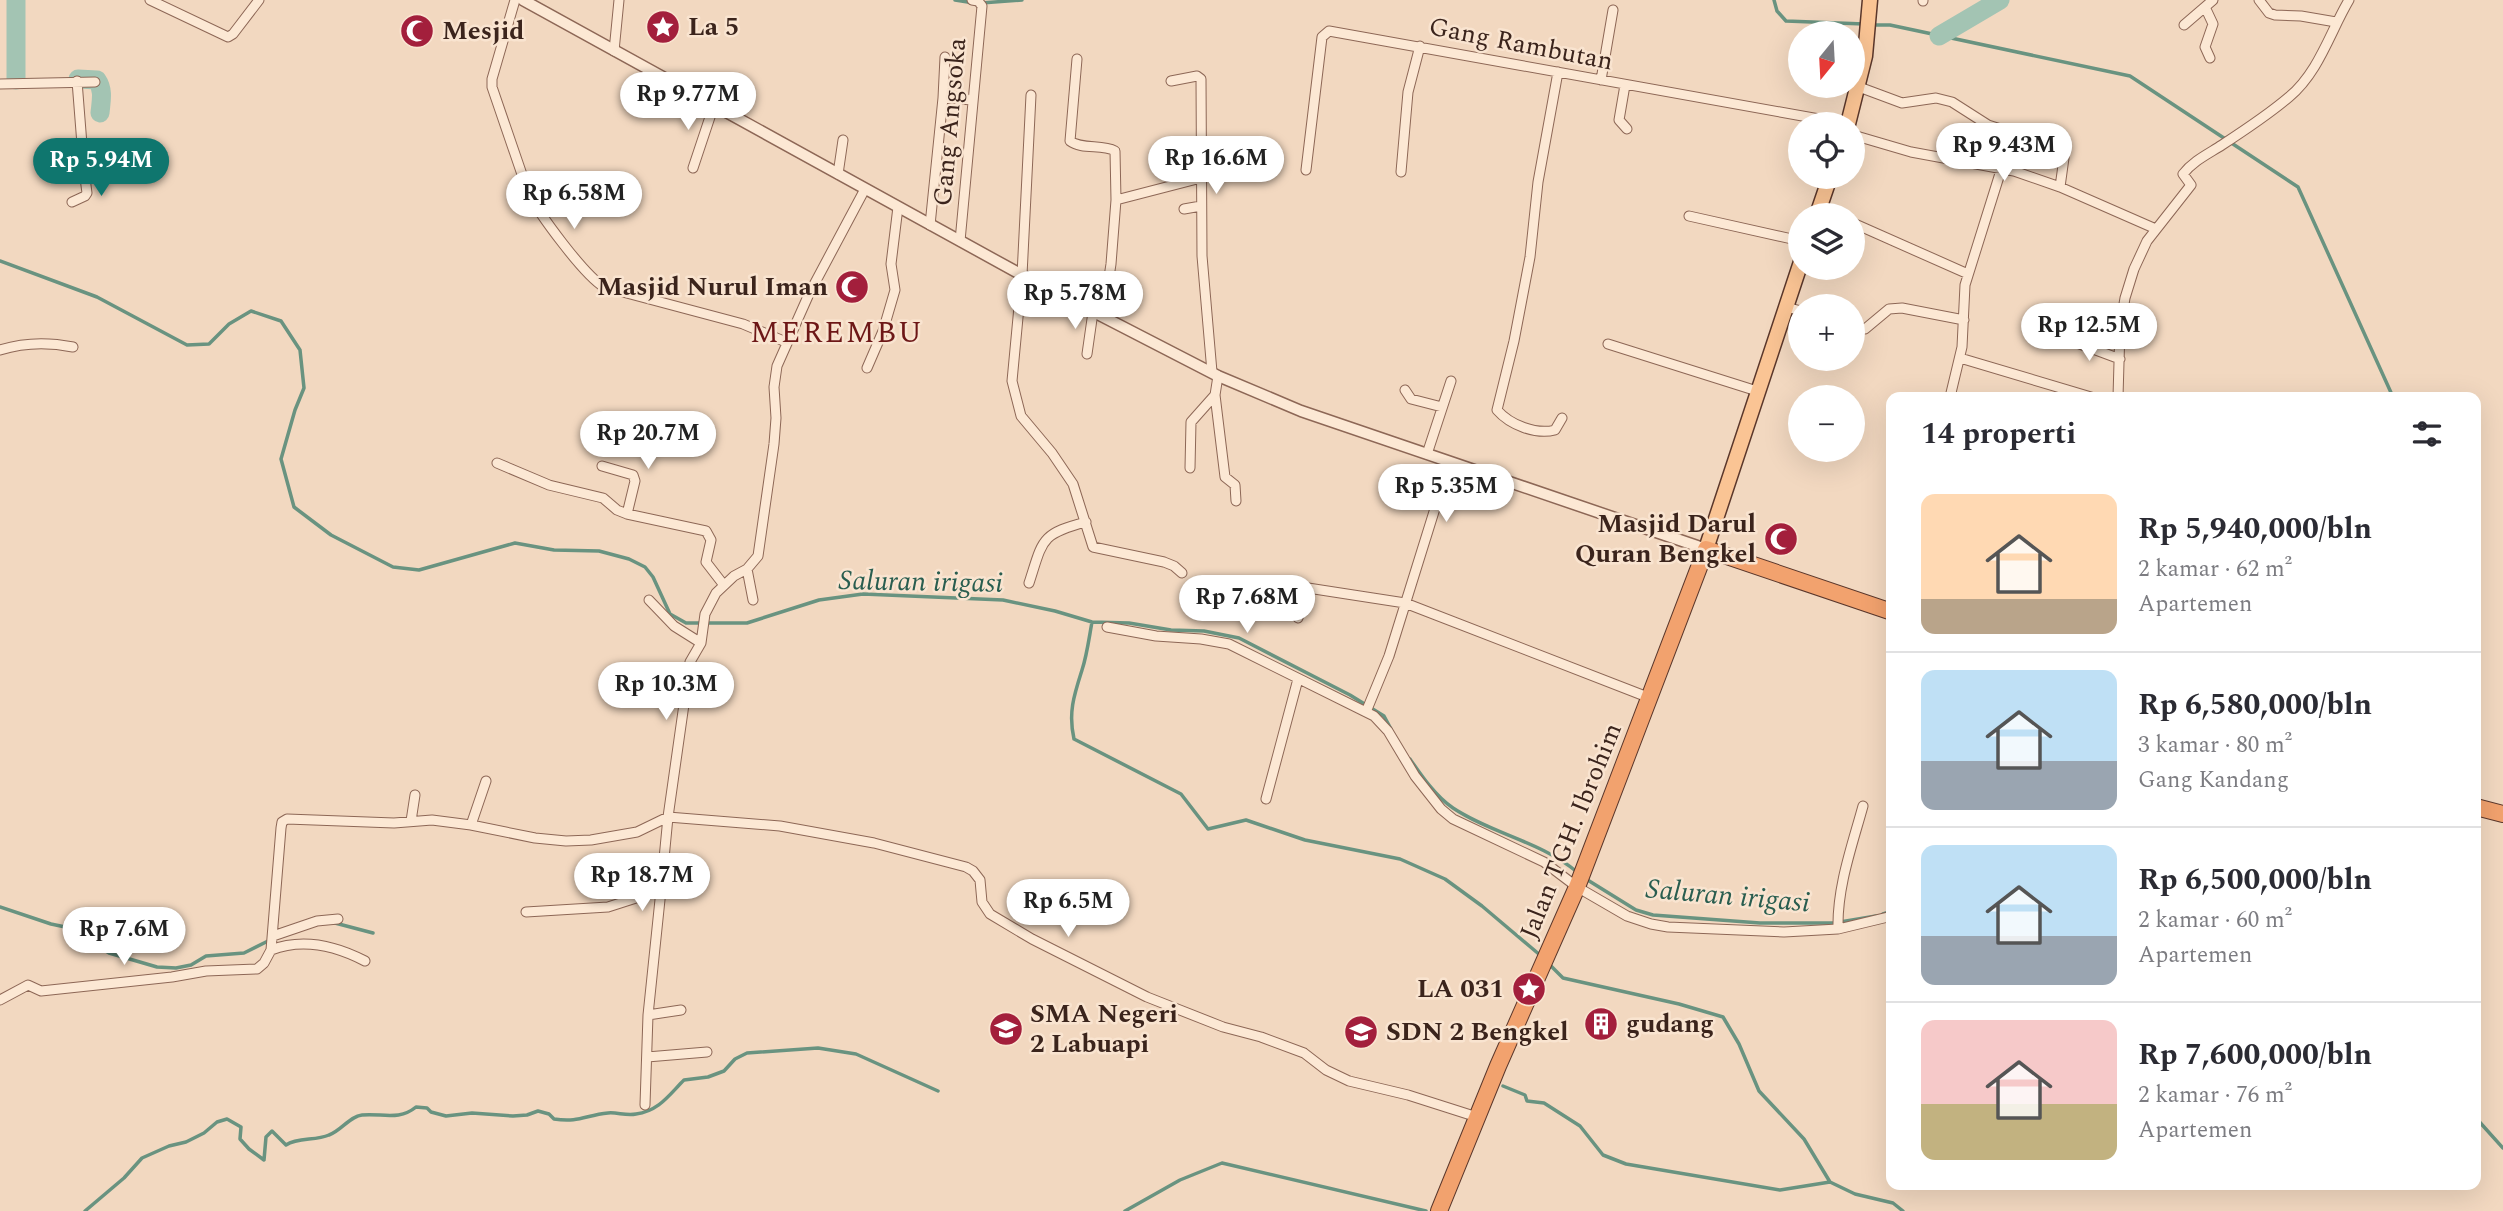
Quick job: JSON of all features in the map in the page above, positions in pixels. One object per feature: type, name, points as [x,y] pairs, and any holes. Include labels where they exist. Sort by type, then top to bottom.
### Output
[{"type":"highway","points":[[1706,549],[1886,608]]},
{"type":"highway","name":"Jalan TGH. Ibrohim","points":[[1440,1208],[1477,1116],[1581,879],[1706,549]]},
{"type":"highway","points":[[2481,808],[2503,814]]},
{"type":"main road","points":[[1866,43],[1870,6]]},
{"type":"main road","points":[[1706,549],[1795,280]]},
{"type":"street","points":[[150,0],[165,2],[228,37],[259,0]]},
{"type":"street","points":[[515,0],[492,87],[528,192],[555,232],[596,282],[604,287],[743,324],[786,342]]},
{"type":"street","points":[[523,0],[540,5],[614,51],[960,242],[1215,374],[1301,411],[1706,549]]},
{"type":"street","points":[[614,51],[619,0]]},
{"type":"street","name":"Gang Angsoka","points":[[960,242],[982,6],[981,2],[972,0]]},
{"type":"street","points":[[2259,0],[2269,13],[2275,15],[2336,22]]},
{"type":"street","points":[[2118,392],[2120,328],[2125,298],[2140,254],[2191,185],[2183,174],[2195,162],[2292,95],[2323,54],[2336,22],[2349,0]]},
{"type":"street","points":[[2184,25],[2209,4],[2213,24],[2205,47],[2210,58]]},
{"type":"street","points":[[1601,80],[1613,10]]},
{"type":"street","name":"Gang Rambutan","points":[[1306,170],[1324,33],[1334,31],[1788,114]]},
{"type":"street","points":[[1401,172],[1409,92],[1420,47]]},
{"type":"street","points":[[930,225],[945,57]]},
{"type":"street","points":[[1077,58],[1070,141],[1076,145],[1106,147],[1115,151],[1116,200],[1111,264],[1087,354]]},
{"type":"street","points":[[1558,72],[1538,182],[1530,257],[1512,351],[1497,410],[1506,421],[1548,432],[1555,430],[1562,418]]},
{"type":"street","points":[[1171,80],[1197,76],[1201,79],[1202,256],[1225,477],[1235,485],[1236,501]]},
{"type":"street","points":[[72,202],[87,193],[76,81]]},
{"type":"street","points":[[0,83],[95,82]]},
{"type":"street","points":[[1625,85],[1619,120],[1627,130]]},
{"type":"street","points":[[1866,90],[1902,103],[1936,98],[1952,103],[1988,125],[2051,145],[2061,151],[2064,158],[2060,187]]},
{"type":"street","points":[[1031,95],[1022,275],[1012,370],[1014,394],[1021,415],[1069,477],[1086,522],[1090,544],[1095,548],[1164,562],[1182,573]]},
{"type":"street","points":[[943,98],[974,100]]},
{"type":"street","points":[[692,168],[714,105]]},
{"type":"street","points":[[1865,138],[1923,155],[2002,167],[2060,187],[2156,229]]},
{"type":"street","points":[[838,174],[843,140]]},
{"type":"street","points":[[84,170],[142,146]]},
{"type":"street","points":[[1951,392],[1960,358],[1968,274],[2002,167]]},
{"type":"street","points":[[1116,200],[1201,178]]},
{"type":"street","points":[[645,1105],[648,1015],[668,817],[690,662],[702,638],[708,606],[723,584],[747,569],[755,561],[759,551],[774,444],[775,376],[786,342],[809,294],[865,189]]},
{"type":"street","points":[[1184,209],[1201,206]]},
{"type":"street","points":[[867,369],[883,331],[895,290],[891,264],[898,207]]},
{"type":"street","points":[[1689,216],[1788,238]]},
{"type":"street","points":[[1865,228],[1968,274]]},
{"type":"street","points":[[1865,329],[1889,310],[1902,308],[1964,320]]},
{"type":"street","points":[[2069,340],[2120,359]]},
{"type":"street","points":[[0,350],[20,344],[37,343],[73,347]]},
{"type":"street","points":[[1608,344],[1757,391]]},
{"type":"street","points":[[1960,358],[2074,392]]},
{"type":"street","points":[[1427,454],[1451,381]]},
{"type":"street","points":[[1405,390],[1411,399],[1442,407]]},
{"type":"street","points":[[1190,468],[1191,422],[1215,395]]},
{"type":"street","points":[[497,463],[550,485],[603,498],[617,510],[627,514],[706,531],[712,540],[706,562],[723,584]]},
{"type":"street","points":[[602,466],[633,475],[635,481],[627,514]]},
{"type":"street","points":[[1367,708],[1389,656],[1437,499],[1433,494],[1398,484]]},
{"type":"street","points":[[1029,583],[1048,536],[1086,522]]},
{"type":"street","points":[[747,569],[753,600]]},
{"type":"street","points":[[1298,618],[1305,589],[1308,587],[1405,603],[1650,698]]},
{"type":"street","points":[[649,600],[674,626],[702,638]]},
{"type":"street","points":[[1107,627],[1229,645],[1298,679],[1367,708],[1386,727],[1415,776],[1446,814],[1464,826],[1581,879],[1627,916],[1656,925],[1784,932],[1886,917]]},
{"type":"street","points":[[1266,799],[1298,679]]},
{"type":"street","points":[[471,825],[486,781]]},
{"type":"street","points":[[411,821],[415,795]]},
{"type":"street","points":[[1838,924],[1850,848],[1863,806]]},
{"type":"street","points":[[0,1000],[28,985],[41,991],[172,978],[206,971],[257,969],[271,950],[283,821],[287,819],[394,823],[432,820],[535,838],[580,840],[637,832],[668,817],[780,826],[874,843],[966,867],[976,873],[980,880],[982,902],[990,914],[1031,939],[1147,997],[1223,1027],[1304,1053],[1326,1070],[1349,1081],[1477,1116]]},
{"type":"street","points":[[526,912],[608,907],[661,890]]},
{"type":"street","points":[[273,936],[317,921],[338,919]]},
{"type":"street","points":[[271,950],[287,945],[319,945],[344,951],[365,961]]},
{"type":"street","points":[[648,1015],[681,1010]]},
{"type":"street","points":[[647,1057],[707,1052]]},
{"type":"waterway","points":[[16,0],[16,80]]},
{"type":"waterway","points":[[955,0],[974,3]]},
{"type":"waterway","points":[[981,3],[1022,0]]},
{"type":"waterway","points":[[1774,0],[1777,11],[1788,21]]},
{"type":"waterway","points":[[1939,36],[2000,0]]},
{"type":"waterway","points":[[1871,25],[1890,25],[2130,76],[2298,187],[2391,392]]},
{"type":"waterway","points":[[78,79],[97,80],[101,92],[100,113]]},
{"type":"waterway","name":"Saluran irigasi","points":[[0,261],[97,297],[187,345],[209,344],[229,324],[251,311],[281,321],[300,350],[304,388],[281,459],[294,507],[331,535],[393,567],[419,570],[515,543],[554,550],[599,551],[629,559],[645,567],[653,577],[670,614],[686,623],[747,623],[819,600],[863,594],[1003,600],[1092,622],[1204,631],[1239,638],[1350,695],[1384,716],[1391,729]]},
{"type":"waterway","points":[[1092,622],[1073,704],[1074,739],[1181,794],[1208,829],[1246,820],[1305,840],[1400,859],[1445,879],[1540,955]]},
{"type":"waterway","name":"Saluran irigasi","points":[[1410,759],[1435,792],[1453,808],[1548,853],[1577,872]]},
{"type":"waterway","name":"Saluran irigasi","points":[[1586,879],[1636,910],[1653,915],[1760,923],[1834,923],[1876,916]]},
{"type":"waterway","points":[[0,907],[70,928],[109,953],[157,967],[176,968],[191,965],[206,956],[244,953],[270,940]]},
{"type":"waterway","points":[[335,923],[373,933]]},
{"type":"waterway","points":[[1548,963],[1563,978],[1679,1004],[1723,1017],[1739,1044],[1759,1091],[1804,1139],[1830,1182],[1855,1194],[1893,1203],[1903,1211]]},
{"type":"waterway","points":[[85,1211],[124,1178],[142,1158],[186,1142],[204,1133],[217,1122],[227,1119],[241,1127],[240,1139],[264,1160],[266,1137],[272,1131],[286,1145],[329,1135],[358,1116],[397,1115],[416,1107],[427,1108],[431,1112],[446,1116],[472,1113],[513,1116],[538,1111],[549,1114],[554,1119],[563,1120],[608,1113],[636,1114],[657,1106],[684,1080],[708,1077],[724,1071],[735,1059],[747,1053],[818,1048],[856,1054],[938,1091]]},
{"type":"waterway","points":[[1503,1086],[1525,1095],[1527,1101],[1544,1103],[1580,1126],[1603,1155],[1626,1164],[1780,1190],[1830,1182]]},
{"type":"waterway","points":[[2481,1124],[2503,1148]]},
{"type":"waterway","points":[[1125,1211],[1180,1180],[1222,1163],[1426,1211]]},
{"type":"place","name":"La 5","points":[[663,27]]},
{"type":"place","name":"Mesjid","points":[[417,31]]},
{"type":"place","name":"Masjid Nurul Iman","points":[[852,287]]},
{"type":"place","name":"Masjid Darul Quran Bengkel","points":[[1781,539]]},
{"type":"place","name":"LA 031","points":[[1529,989]]},
{"type":"place","name":"gudang","points":[[1601,1024]]},
{"type":"place","name":"SMA Negeri 2 Labuapi","points":[[1006,1029]]},
{"type":"place","name":"SDN 2 Bengkel","points":[[1361,1032]]},
{"type":"district","name":"MEREMBU","points":[[837,333]]}]
